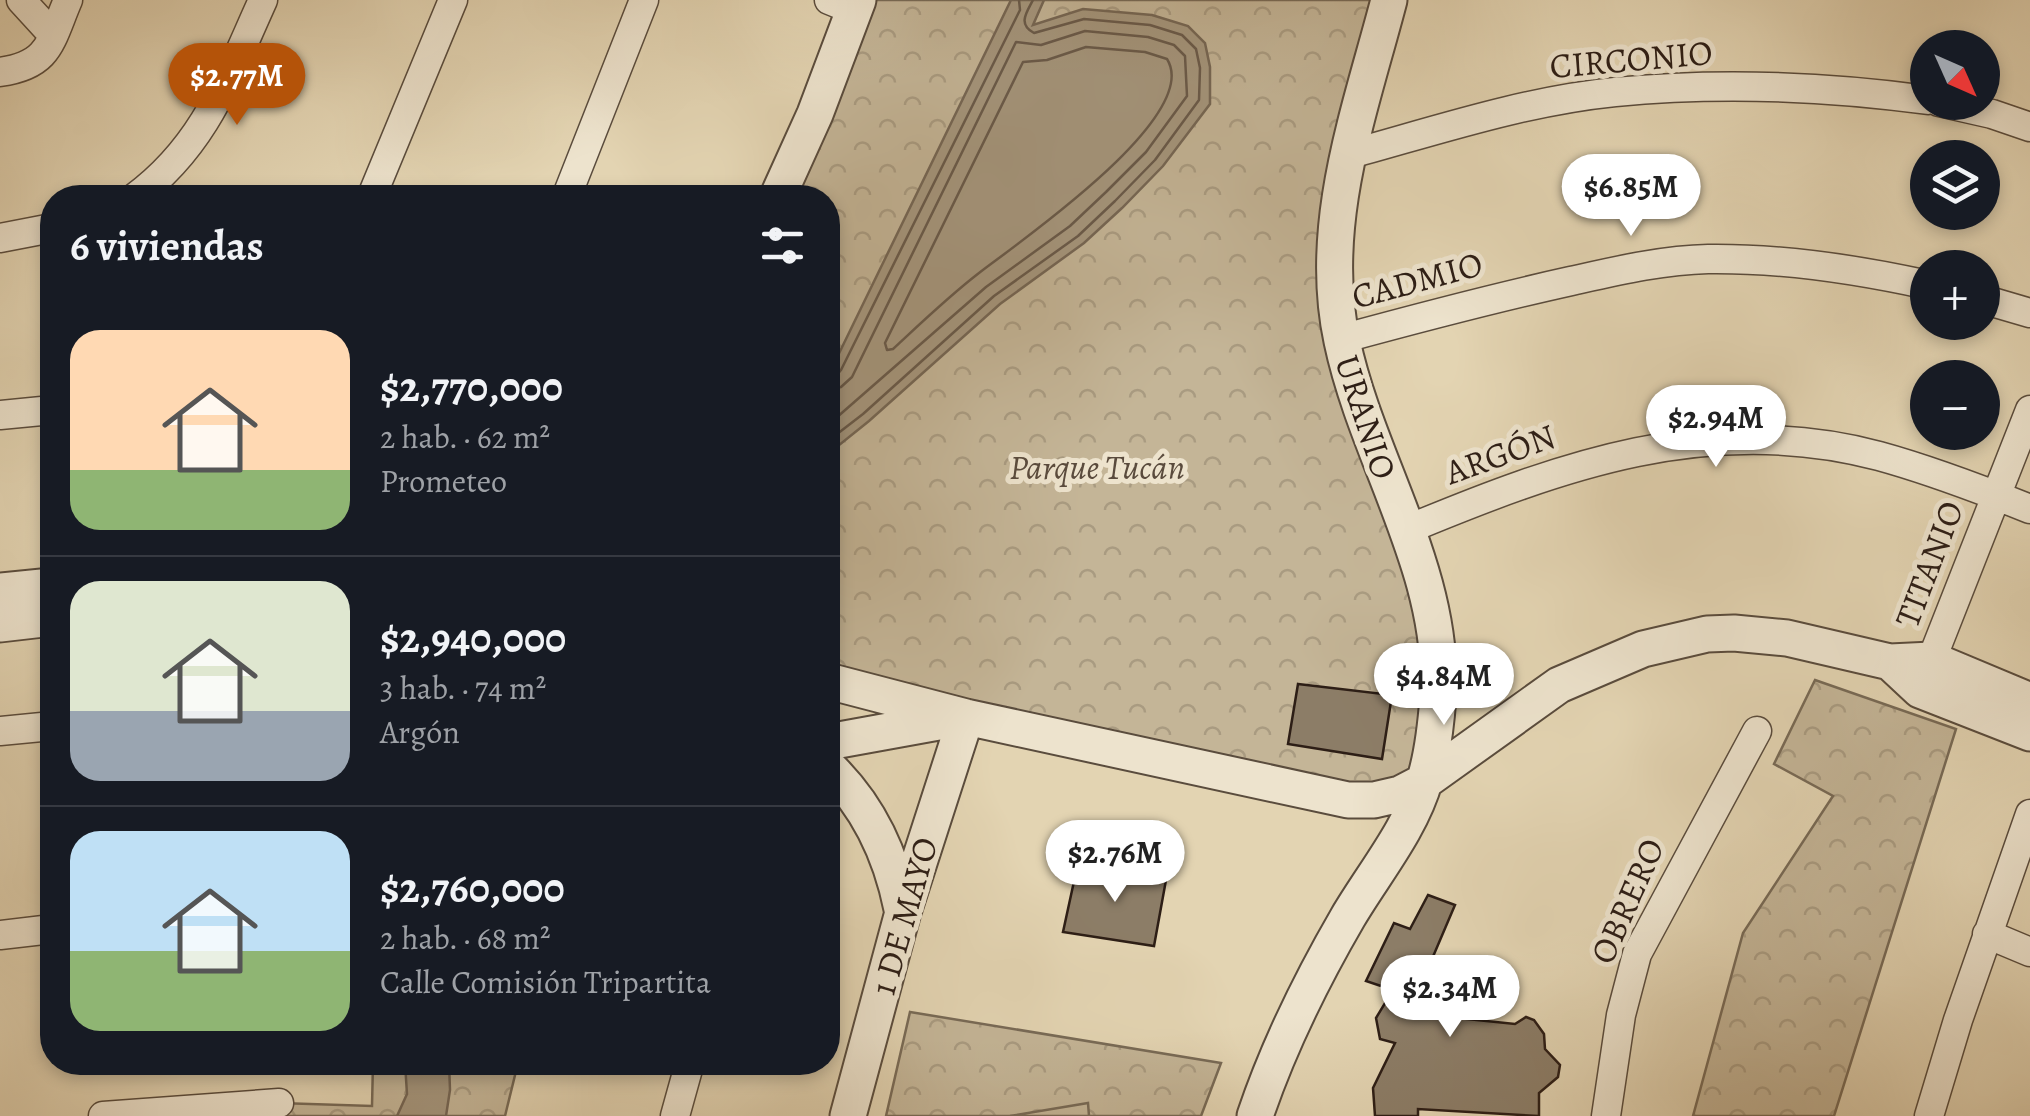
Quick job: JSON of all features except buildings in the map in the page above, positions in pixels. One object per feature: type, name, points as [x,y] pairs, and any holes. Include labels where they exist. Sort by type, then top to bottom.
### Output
[{"type":"street","points":[[21,0],[53,35]]},
{"type":"street","points":[[0,72],[35,62],[53,35],[68,0]]},
{"type":"street","points":[[151,185],[163,176],[210,116],[263,0]]},
{"type":"street","points":[[376,185],[453,0]]},
{"type":"street","points":[[571,185],[644,0]]},
{"type":"street","name":"URANIO","points":[[1256,1116],[1299,1012],[1346,920],[1404,827],[1425,781],[1433,739],[1438,659],[1424,582],[1376,456],[1341,339],[1335,282],[1335,220],[1347,155],[1388,0]]},
{"type":"street","points":[[782,185],[848,4]]},
{"type":"street","name":"CIRCONIO","points":[[1347,155],[1534,106],[1612,92],[1782,86],[1910,98]]},
{"type":"street","points":[[2000,117],[2030,127]]},
{"type":"street","points":[[0,238],[40,230]]},
{"type":"street","name":"CADMIO","points":[[1341,339],[1536,288],[1630,268],[1704,259],[1782,260],[1910,281]]},
{"type":"street","points":[[2000,304],[2030,313]]},
{"type":"street","name":"TITANIO","points":[[1926,675],[2030,410]]},
{"type":"street","points":[[0,415],[40,411]]},
{"type":"street","name":"ARGÓN","points":[[1406,530],[1512,486],[1616,454],[1704,441],[1790,441],[1875,455],[2030,509]]},
{"type":"street","points":[[0,592],[40,587]]},
{"type":"street","points":[[0,624],[40,619]]},
{"type":"street","points":[[840,684],[966,717],[1348,800],[1400,794],[1425,781],[1559,685],[1661,642],[1734,632],[1804,641],[2030,700]]},
{"type":"street","points":[[1926,675],[2030,734]]},
{"type":"street","points":[[840,740],[966,717]]},
{"type":"street","name":"1 DE MAYO","points":[[848,1116],[903,912],[966,717]]},
{"type":"street","points":[[0,731],[40,727]]},
{"type":"street","name":"OBRERO","points":[[1606,1116],[1621,1014],[1637,954],[1757,730]]},
{"type":"street","points":[[840,780],[885,846],[903,912]]},
{"type":"street","points":[[1933,1115],[1987,934],[2030,814]]},
{"type":"street","points":[[0,935],[40,930]]},
{"type":"street","points":[[1987,934],[2030,952]]},
{"type":"street","points":[[675,1116],[686,1075]]},
{"type":"street","points":[[104,1116],[279,1103]]},
{"type":"green space","name":"Parque Tucán","points":[[858,0],[1389,0],[1335,282],[1432,616],[1430,757],[1390,784],[1348,800],[840,684],[840,185],[782,185]]},
{"type":"green space","points":[[1815,680],[1956,729],[1834,1116],[1693,1116],[1743,933],[1833,796],[1774,764]]},
{"type":"green space","points":[[910,1012],[1221,1063],[1201,1116],[886,1116]]},
{"type":"green space","points":[[373,1075],[515,1075],[505,1116],[255,1116],[279,1103],[372,1106]]},
{"type":"green space","points":[[1088,1103],[1089,1116],[1010,1116]]},
{"type":"water","points":[[1011,0],[1044,0],[1033,25],[1083,9],[1152,15],[1188,26],[1205,43],[1210,67],[1210,104],[1163,166],[1084,243],[1000,304],[840,444],[840,351]]},
{"type":"water","points":[[406,1075],[449,1075],[446,1116],[397,1116],[407,1094]]}]
